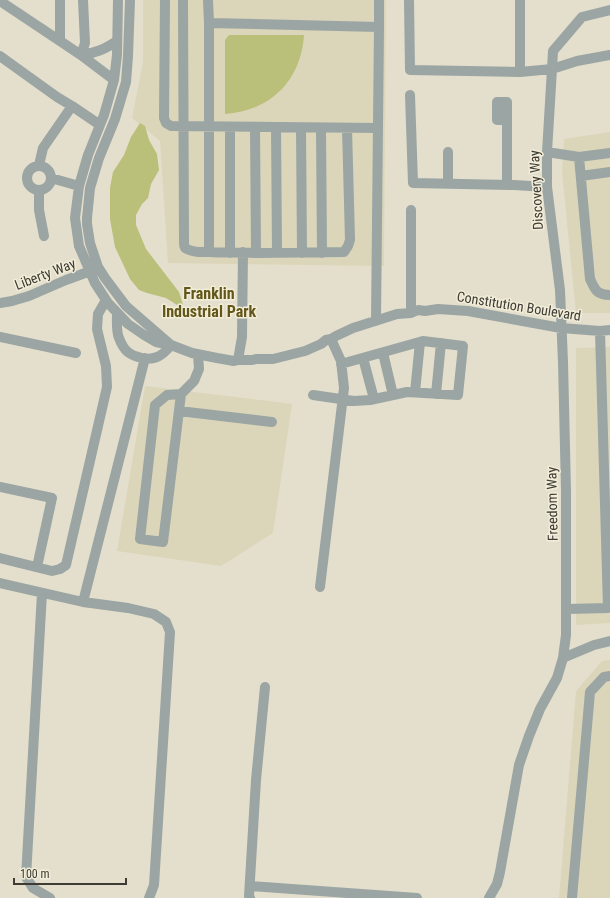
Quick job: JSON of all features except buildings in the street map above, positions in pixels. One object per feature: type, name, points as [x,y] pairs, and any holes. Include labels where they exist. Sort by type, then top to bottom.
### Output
[{"type":"street","points":[[60,0],[60,41]]},
{"type":"street","points":[[82,55],[85,43],[83,0]]},
{"type":"street","name":"Constitution Boulevard","points":[[118,0],[114,80],[104,115],[88,155],[79,186],[75,218],[79,246],[94,269],[126,306],[171,345]]},
{"type":"street","name":"Constitution Boulevard","points":[[130,0],[126,82],[115,119],[99,158],[90,188],[87,218],[95,283],[108,304],[128,324],[156,342],[171,345],[198,355],[234,361],[272,359],[306,351],[353,328],[398,314],[418,310],[468,310],[561,328],[605,331]]},
{"type":"street","points":[[165,0],[164,118],[166,123],[171,126],[378,128]]},
{"type":"street","points":[[183,0],[184,241],[185,247],[188,250],[196,252],[243,252],[256,254],[344,252],[350,240],[347,128]]},
{"type":"street","points":[[208,0],[209,252]]},
{"type":"street","points":[[376,321],[379,0]]},
{"type":"street","points":[[409,0],[410,70],[520,72],[552,69],[577,61],[610,55]]},
{"type":"street","points":[[520,0],[520,72]]},
{"type":"street","points":[[0,1],[82,55],[114,80]]},
{"type":"street","name":"Discovery Way","points":[[561,328],[560,290],[547,187],[547,152],[553,51],[582,17],[610,10]]},
{"type":"street","points":[[209,23],[379,27]]},
{"type":"street","points":[[82,55],[100,51],[117,41]]},
{"type":"street","points":[[0,56],[57,97],[100,125]]},
{"type":"street","points":[[410,95],[413,183],[547,187]]},
{"type":"street","points":[[39,165],[43,148],[72,106]]},
{"type":"street","points":[[507,120],[507,185]]},
{"type":"street","points":[[230,127],[230,253]]},
{"type":"street","points":[[255,127],[256,254]]},
{"type":"street","points":[[276,127],[277,253]]},
{"type":"street","points":[[301,128],[302,253]]},
{"type":"street","points":[[321,128],[322,252]]},
{"type":"street","points":[[448,152],[448,184]]},
{"type":"street","points":[[547,152],[579,157],[610,153]]},
{"type":"street","points":[[579,157],[590,279],[595,290],[603,295],[610,295]]},
{"type":"street","points":[[39,165],[49,170],[51,178],[49,185],[39,190],[29,185],[27,177],[29,170],[39,165]]},
{"type":"street","points":[[581,176],[610,172]]},
{"type":"street","points":[[51,178],[79,186]]},
{"type":"street","points":[[39,190],[39,210],[44,236]]},
{"type":"street","points":[[411,210],[412,312]]},
{"type":"street","points":[[238,360],[242,337],[243,252]]},
{"type":"street","name":"Liberty Way","points":[[0,303],[29,296],[94,269]]},
{"type":"street","points":[[0,558],[52,571],[60,570],[66,565],[107,387],[106,366],[97,329],[98,314],[106,300]]},
{"type":"street","points":[[117,313],[118,334],[122,345],[132,355],[152,359],[165,352],[171,345]]},
{"type":"street","name":"Freedom Way","points":[[489,898],[497,884],[500,872],[519,766],[540,709],[557,678],[563,658],[566,635],[567,609],[563,362],[561,328]]},
{"type":"street","points":[[567,609],[608,608],[605,331]]},
{"type":"street","points":[[0,337],[76,353]]},
{"type":"street","points":[[320,587],[344,388],[341,364],[331,340]]},
{"type":"street","points":[[313,395],[354,401],[374,399],[407,392],[458,395],[463,346],[420,342],[341,364]]},
{"type":"street","points":[[414,392],[420,342]]},
{"type":"street","points":[[436,394],[441,343]]},
{"type":"street","points":[[382,352],[393,395]]},
{"type":"street","points":[[181,394],[167,395],[155,404],[140,539],[163,542],[181,394],[194,381],[199,369],[198,355]]},
{"type":"street","points":[[83,602],[145,358]]},
{"type":"street","points":[[363,358],[374,399]]},
{"type":"street","points":[[179,411],[272,422]]},
{"type":"street","points":[[0,487],[52,498],[37,567]]},
{"type":"street","points":[[0,583],[83,602],[128,608],[154,614],[166,622],[170,632],[154,885],[149,898]]},
{"type":"street","points":[[42,593],[26,877],[33,888],[50,898]]},
{"type":"street","points":[[563,658],[610,641]]},
{"type":"street","points":[[572,898],[590,692],[604,677],[610,676]]},
{"type":"street","points":[[250,898],[256,780],[265,687]]},
{"type":"street","points":[[250,886],[417,898]]},
{"type":"shaded area","points":[[143,0],[386,0],[384,266],[168,263],[160,141],[132,118],[143,62]]},
{"type":"shaded area","points":[[610,132],[610,313],[576,313],[562,172],[564,139]]},
{"type":"shaded area","points":[[610,347],[610,623],[576,625],[576,348]]},
{"type":"shaded area","points":[[145,386],[292,404],[273,533],[221,566],[117,551]]},
{"type":"shaded area","points":[[610,660],[610,898],[559,898],[576,691],[602,661]]},
{"type":"green space","points":[[229,35],[304,35],[302,51],[297,66],[290,79],[280,91],[269,100],[256,107],[241,112],[225,114],[225,40]]},
{"type":"green space","points":[[140,123],[145,126],[149,140],[157,154],[159,170],[151,184],[148,198],[142,204],[136,215],[136,225],[146,249],[179,292],[183,305],[177,305],[166,298],[139,290],[130,279],[115,247],[110,219],[110,188],[113,172],[124,155],[131,137]]},
{"type":"district","name":"Franklin Industrial Park","points":[[209,302]]}]
